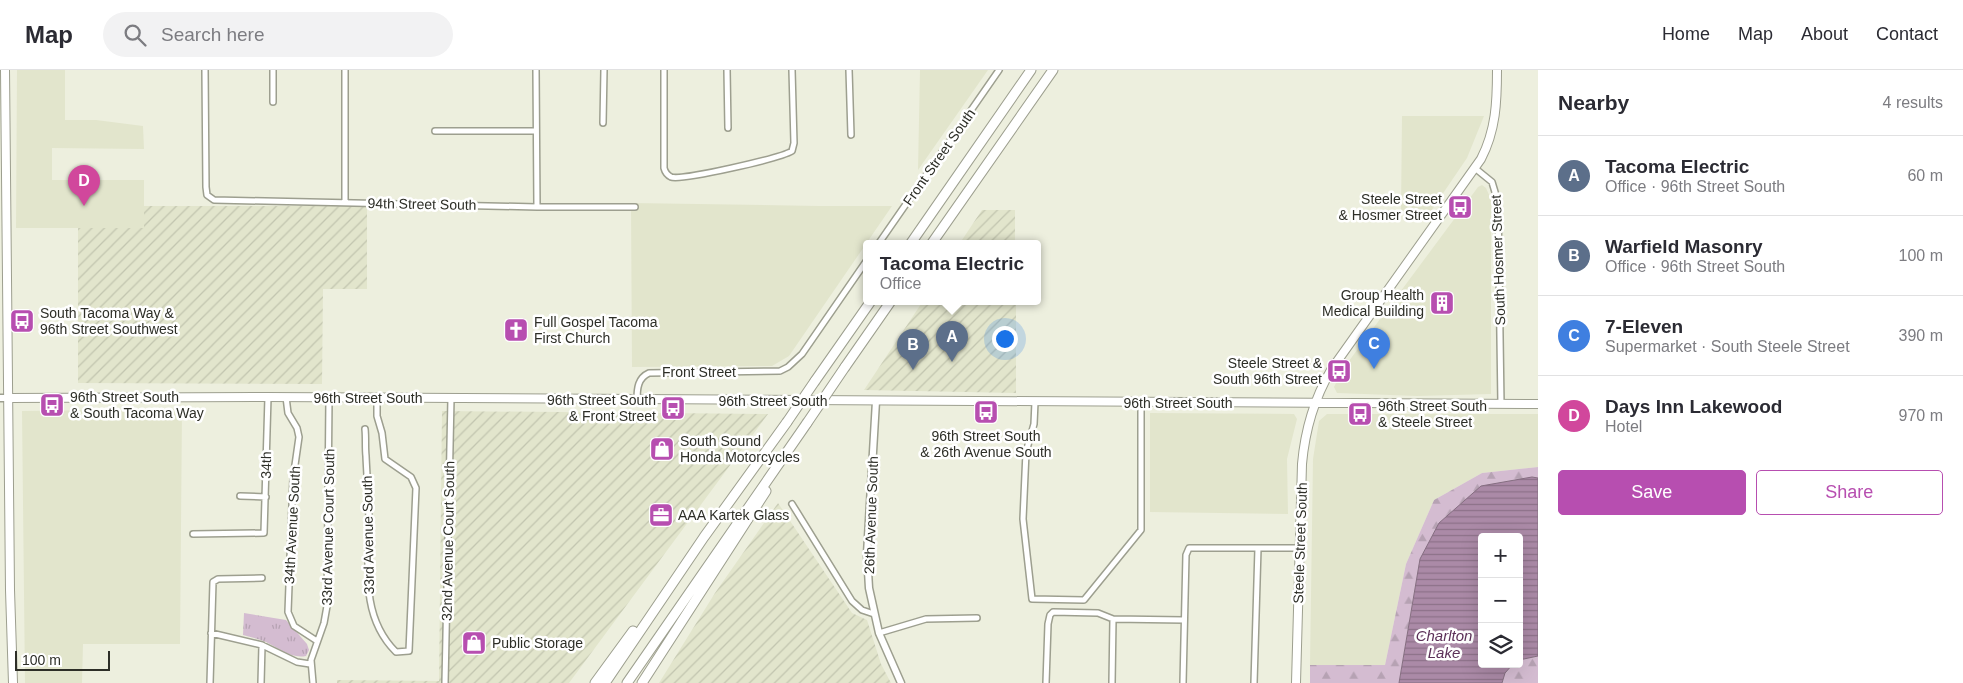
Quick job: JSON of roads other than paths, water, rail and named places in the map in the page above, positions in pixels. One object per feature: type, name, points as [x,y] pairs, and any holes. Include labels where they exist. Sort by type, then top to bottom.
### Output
[{"type":"highway","points":[[913,240],[1031,70]]},
{"type":"highway","points":[[934,240],[1053,70]]},
{"type":"highway","points":[[595,683],[704,537],[868,305]]},
{"type":"highway","points":[[627,683],[888,305]]},
{"type":"highway","points":[[642,683],[727,554],[797,437]]},
{"type":"highway","points":[[604,683],[704,537]]},
{"type":"main road","points":[[5,70],[3,194],[9,398],[13,683]]},
{"type":"main road","points":[[1476,169],[1486,150],[1493,130],[1497,102],[1497,70]]},
{"type":"main road","name":"Steele Street South","points":[[1296,683],[1303,452],[1315,404],[1325,380],[1341,355],[1476,169]]},
{"type":"main road","name":"96th Street South","points":[[9,398],[268,397],[1538,404]]},
{"type":"street","name":"94th Street South","points":[[205,70],[206,187],[210,198],[228,201],[635,207]]},
{"type":"street","points":[[273,70],[273,102]]},
{"type":"street","points":[[345,70],[345,202]]},
{"type":"street","points":[[536,70],[537,207]]},
{"type":"street","points":[[603,123],[604,70]]},
{"type":"street","points":[[664,70],[664,168],[668,175],[672,177],[690,176],[767,160],[789,153],[793,149],[794,143],[792,70]]},
{"type":"street","points":[[727,70],[728,128]]},
{"type":"street","points":[[850,70],[852,135]]},
{"type":"street","name":"Front Street South","points":[[881,240],[999,70]]},
{"type":"street","points":[[435,131],[536,131]]},
{"type":"street","name":"South Hosmer Street","points":[[1476,169],[1492,182],[1498,202],[1501,404]]},
{"type":"street","name":"Front Street","points":[[637,400],[637,389],[641,379],[646,374],[653,372],[780,371],[788,367],[802,354],[863,266]]},
{"type":"street","name":"34th","points":[[192,534],[264,533],[268,397]]},
{"type":"street","points":[[0,398],[9,398]]},
{"type":"street","name":"34th Avenue South","points":[[286,398],[288,413],[298,428],[299,437],[293,479],[288,612],[290,621],[296,628],[317,641]]},
{"type":"street","name":"33rd Avenue Court South","points":[[313,683],[310,664],[325,620],[327,606],[329,398]]},
{"type":"street","name":"33rd Avenue South","points":[[365,429],[369,508],[367,579],[369,598],[376,622],[388,643],[396,652],[409,651],[416,488],[411,477],[391,466],[384,459],[382,435],[377,418],[377,398]]},
{"type":"street","name":"32nd Avenue Court South","points":[[445,683],[451,398]]},
{"type":"street","name":"26th Avenue South","points":[[876,401],[867,565],[869,588],[879,633],[901,683]]},
{"type":"street","points":[[1035,402],[1035,416],[1026,452],[1023,519],[1032,599],[1084,600],[1141,530],[1142,403]]},
{"type":"street","points":[[240,496],[266,497]]},
{"type":"street","points":[[792,504],[852,601],[862,610],[874,614]]},
{"type":"street","points":[[1183,683],[1186,555],[1189,548],[1300,548]]},
{"type":"street","points":[[1254,683],[1258,548]]},
{"type":"street","points":[[210,683],[214,581],[218,579],[262,578]]},
{"type":"street","points":[[1046,683],[1048,624],[1050,615],[1055,612],[1090,612],[1103,614],[1113,619],[1184,620]]},
{"type":"street","points":[[879,633],[926,619],[977,618]]},
{"type":"street","points":[[1112,683],[1113,619]]},
{"type":"street","points":[[212,633],[262,645],[297,662],[310,664]]},
{"type":"street","points":[[261,683],[262,645]]},
{"type":"water","name":"Charlton Lake","points":[[1532,477],[1538,478],[1538,656],[1523,659],[1523,533],[1478,533],[1478,668],[1509,668],[1505,673],[1502,683],[1399,683],[1420,559],[1439,523],[1481,486]]},
{"type":"place","name":"Days Inn Lakewood","points":[[84,206]]},
{"type":"place","name":"Steele Street & Hosmer Street","points":[[1460,207]]},
{"type":"place","name":"Group Health Medical Building","points":[[1442,303]]},
{"type":"place","name":"South Tacoma Way & 96th Street Southwest","points":[[22,321]]},
{"type":"place","name":"Full Gospel Tacoma First Church","points":[[516,330]]},
{"type":"place","name":"Tacoma Electric","points":[[952,362]]},
{"type":"place","name":"7-Eleven","points":[[1374,369]]},
{"type":"place","name":"Warfield Masonry","points":[[913,370]]},
{"type":"place","name":"Steele Street & South 96th Street","points":[[1339,371]]},
{"type":"place","name":"96th Street South & South Tacoma Way","points":[[52,405]]},
{"type":"place","name":"96th Street South & Front Street","points":[[673,408]]},
{"type":"place","name":"96th Street South & 26th Avenue South","points":[[986,412]]},
{"type":"place","name":"96th Street South & Steele Street","points":[[1360,414]]},
{"type":"place","name":"South Sound Honda Motorcycles","points":[[662,449]]},
{"type":"place","name":"AAA Kartek Glass","points":[[661,515]]},
{"type":"place","name":"Public Storage","points":[[474,643]]}]
